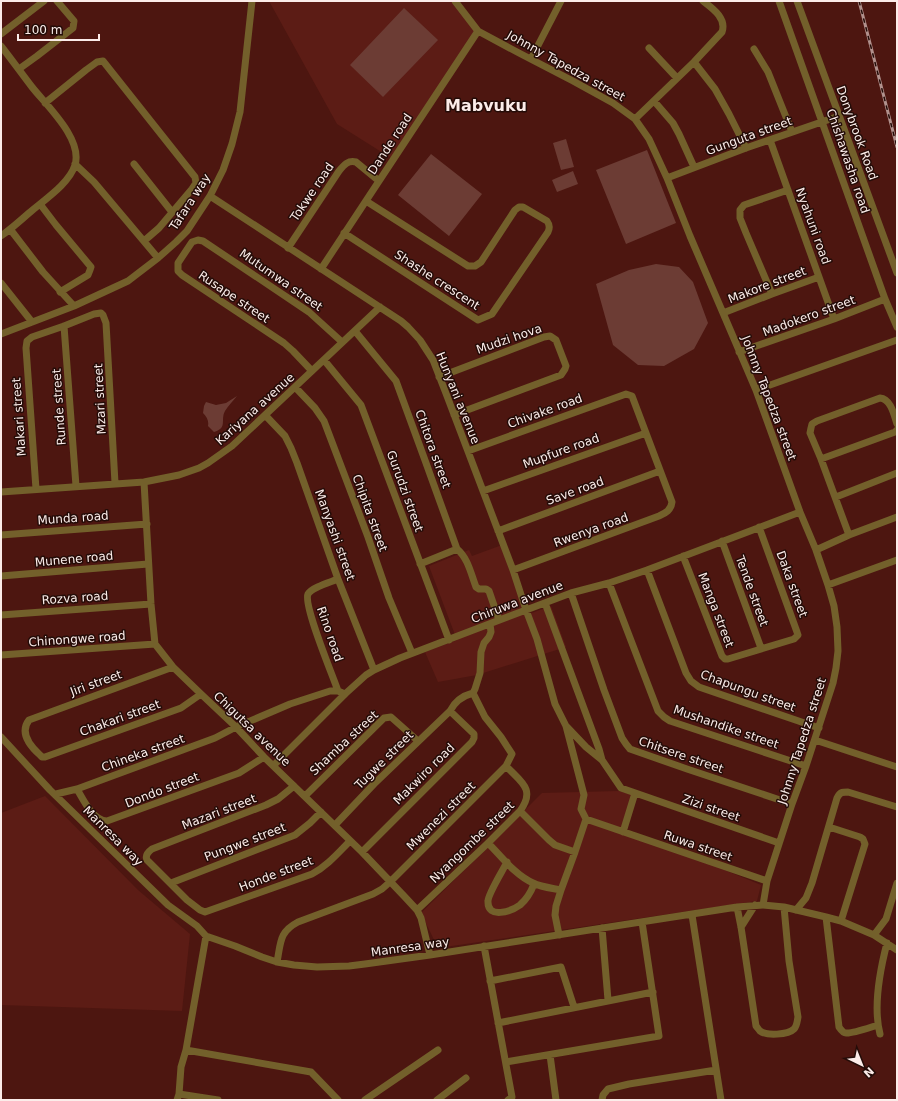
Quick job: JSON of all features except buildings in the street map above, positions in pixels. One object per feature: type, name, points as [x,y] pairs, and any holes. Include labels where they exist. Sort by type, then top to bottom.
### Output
[{"type":"street","points":[[1,34],[44,1]]},
{"type":"street","points":[[19,69],[73,28],[74,21],[58,1]]},
{"type":"street","name":"Tafara way","points":[[1,334],[74,306],[128,281],[158,258],[182,236],[210,196],[226,163],[237,126],[243,93],[252,1]]},
{"type":"street","name":"Johnny Tapedza street","points":[[455,1],[478,31],[613,103],[635,119],[651,142],[756,390],[828,585],[837,627],[838,651],[833,683],[767,881],[764,904]]},
{"type":"street","points":[[531,59],[561,1]]},
{"type":"street","points":[[635,119],[694,62],[720,34],[723,28],[721,19],[702,1]]},
{"type":"street","name":"Chishawasha road","points":[[779,1],[885,299],[897,327]]},
{"type":"street","name":"Donybrook Road","points":[[797,1],[897,273]]},
{"type":"street","name":"Dande road","points":[[321,269],[478,31]]},
{"type":"street","points":[[1,46],[60,120],[72,141],[76,153],[75,164],[67,179],[40,204],[1,236]]},
{"type":"street","points":[[649,48],[677,78]]},
{"type":"street","points":[[754,49],[768,72],[792,132]]},
{"type":"street","points":[[45,103],[97,62],[104,62],[196,179],[196,183],[192,189],[159,228],[144,241]]},
{"type":"street","points":[[694,62],[715,89],[746,148]]},
{"type":"street","points":[[654,101],[676,129],[694,167]]},
{"type":"street","name":"Gunguta street","points":[[667,178],[746,148],[839,116]]},
{"type":"street","name":"Nyahuni road","points":[[770,140],[834,319]]},
{"type":"street","name":"Tokwe road","points":[[288,248],[339,171],[346,163],[352,161],[356,162],[379,181]]},
{"type":"street","points":[[75,164],[94,182],[158,258]]},
{"type":"street","points":[[134,164],[172,212]]},
{"type":"street","points":[[772,294],[746,233],[739,212],[744,205],[788,190]]},
{"type":"street","name":"Hunyani avenue","points":[[210,196],[380,307],[408,327],[420,340],[433,360],[468,451],[513,570],[537,639],[555,704],[566,726]]},
{"type":"street","name":"Shashe crescent","points":[[344,233],[478,320],[492,314],[550,228],[547,221],[523,206],[519,207],[515,210],[481,262],[475,266],[468,266],[366,201]]},
{"type":"street","points":[[40,204],[91,267],[88,275],[60,292]]},
{"type":"street","points":[[10,229],[43,272],[74,306]]},
{"type":"street","name":"Rusape street","points":[[203,241],[198,240],[192,242],[178,263],[178,271],[184,277],[284,343],[312,371]]},
{"type":"street","name":"Mutumwa street","points":[[203,241],[309,312],[342,342]]},
{"type":"street","name":"Makore street","points":[[723,313],[819,277]]},
{"type":"street","points":[[1,283],[32,322]]},
{"type":"street","name":"Madokero street","points":[[739,352],[834,319],[885,299]]},
{"type":"street","name":"Kariyana avenue","points":[[1,492],[144,482],[179,475],[199,468],[232,446],[380,307]]},
{"type":"street","name":"Mzari street","points":[[64,326],[99,313],[105,318],[108,341],[116,483]]},
{"type":"street","name":"Makari street","points":[[36,489],[26,343],[32,337],[64,326]]},
{"type":"street","name":"Runde street","points":[[64,326],[76,486]]},
{"type":"street","name":"Chitora street","points":[[355,331],[396,380],[457,549],[462,553],[476,587],[489,591],[499,620]]},
{"type":"street","name":"Mudzi hova","points":[[439,377],[544,337],[550,336],[556,340],[566,366],[561,375],[454,415]]},
{"type":"street","points":[[756,390],[897,340]]},
{"type":"street","name":"Gurudzi street","points":[[324,360],[361,405],[449,640]]},
{"type":"street","name":"Chipita street","points":[[295,387],[315,408],[324,421],[368,537],[389,598],[412,653]]},
{"type":"street","name":"Chivake road","points":[[468,451],[629,394],[632,396],[646,432]]},
{"type":"street","points":[[849,535],[836,497],[810,433],[812,424],[817,420],[883,398],[888,402],[897,424]]},
{"type":"street","name":"Manyashi street","points":[[265,415],[285,436],[291,448],[338,579],[374,670]]},
{"type":"street","points":[[821,459],[897,430]]},
{"type":"street","points":[[646,432],[660,471]]},
{"type":"street","name":"Mupfure road","points":[[483,491],[646,432]]},
{"type":"street","name":"Rwenya road","points":[[513,570],[659,516],[668,511],[672,504],[660,471]]},
{"type":"street","name":"Save road","points":[[498,532],[660,471]]},
{"type":"street","points":[[836,497],[897,473]]},
{"type":"street","points":[[144,482],[148,564],[155,644]]},
{"type":"street","name":"Chiruwa avenue","points":[[274,765],[341,692],[374,670],[412,653],[571,593],[647,570],[800,512]]},
{"type":"street","points":[[816,550],[849,535],[897,517]]},
{"type":"street","name":"Munda road","points":[[1,535],[147,524]]},
{"type":"street","name":"Daka street","points":[[759,527],[798,635],[794,639],[761,648]]},
{"type":"street","name":"Tende street","points":[[722,541],[761,648]]},
{"type":"street","points":[[420,564],[457,549]]},
{"type":"street","name":"Manga street","points":[[684,556],[722,656],[725,659],[728,659],[761,648]]},
{"type":"street","points":[[828,585],[897,560]]},
{"type":"street","name":"Munene road","points":[[1,576],[148,564]]},
{"type":"street","name":"Chapungu street","points":[[647,570],[686,673],[691,681],[699,686],[819,728]]},
{"type":"street","name":"Rino road","points":[[338,579],[312,589],[308,593],[307,598],[311,616],[341,692]]},
{"type":"street","name":"Mushandike street","points":[[608,583],[658,711],[664,717],[670,721],[806,766]]},
{"type":"street","name":"Chitsere street","points":[[571,593],[622,738],[630,749],[792,804]]},
{"type":"street","points":[[545,603],[602,760]]},
{"type":"street","name":"Rozva road","points":[[1,615],[151,604]]},
{"type":"street","points":[[490,624],[491,632],[484,643],[481,652],[480,673],[476,689],[473,693],[485,717],[512,754],[506,766]]},
{"type":"street","name":"Chinongwe road","points":[[1,655],[155,644]]},
{"type":"street","name":"Chigutsa avenue","points":[[155,644],[173,667],[362,852],[417,910],[430,955]]},
{"type":"street","name":"Jiri street","points":[[44,757],[40,755],[27,739],[25,730],[31,719],[173,667]]},
{"type":"street","name":"Chineka street","points":[[56,794],[77,789],[215,738],[236,727],[290,704],[330,691],[341,692]]},
{"type":"street","name":"Tugwe street","points":[[335,826],[374,784],[450,711],[454,703],[462,697],[473,693]]},
{"type":"street","name":"Chakari street","points":[[44,757],[181,708],[201,694]]},
{"type":"street","name":"Makwiro road","points":[[362,852],[472,742],[474,734],[450,711]]},
{"type":"street","name":"Shamba street","points":[[305,796],[384,718],[390,717],[418,741]]},
{"type":"street","points":[[566,726],[586,747],[602,760]]},
{"type":"street","points":[[559,935],[555,911],[560,890],[586,819],[581,809],[584,795],[566,726]]},
{"type":"street","name":"Manresa way","points":[[1,738],[154,892],[168,905],[197,926],[206,936],[277,962],[309,966],[349,966],[764,904],[784,907],[841,921],[874,935],[897,950]]},
{"type":"street","points":[[815,740],[897,767]]},
{"type":"street","name":"Dondo street","points":[[77,789],[90,810],[100,820],[107,821],[239,773],[264,756]]},
{"type":"street","name":"Zizi street","points":[[602,760],[621,788],[779,843]]},
{"type":"street","name":"Nyangombe street","points":[[417,910],[520,811],[528,796],[527,790],[506,766]]},
{"type":"street","name":"Mwenezi street","points":[[277,962],[282,937],[286,930],[292,925],[303,920],[373,894],[382,889],[506,766]]},
{"type":"street","name":"Mazari street","points":[[171,883],[147,860],[146,858],[150,850],[266,806],[278,799],[294,786]]},
{"type":"street","points":[[796,910],[806,898],[810,890],[837,798],[842,792],[848,792],[897,808]]},
{"type":"street","points":[[623,832],[635,793]]},
{"type":"street","points":[[520,811],[549,840],[575,852]]},
{"type":"street","name":"Pungwe street","points":[[171,883],[295,835],[321,812]]},
{"type":"street","name":"Ruwa street","points":[[586,819],[767,881]]},
{"type":"street","points":[[829,827],[860,837],[863,839],[865,844],[841,921]]},
{"type":"street","name":"Honde street","points":[[171,883],[187,900],[204,912],[312,874],[328,864],[350,841]]},
{"type":"street","points":[[488,843],[520,875],[534,884],[560,890]]},
{"type":"street","points":[[507,862],[493,887],[488,901],[490,908],[494,912],[502,912],[513,909],[521,904],[529,896],[534,884]]},
{"type":"street","points":[[874,935],[886,919],[896,892],[897,883]]},
{"type":"street","points":[[742,927],[755,905]]},
{"type":"street","points":[[738,907],[756,1026],[759,1031],[779,1034],[793,1030],[797,1024],[798,1018],[789,962],[784,907]]},
{"type":"street","points":[[692,915],[721,1100]]},
{"type":"street","points":[[826,917],[839,1028],[846,1034],[878,1024]]},
{"type":"street","points":[[506,1062],[660,1036],[642,922]]},
{"type":"street","points":[[602,928],[608,1000]]},
{"type":"street","points":[[206,936],[186,1050],[181,1067],[178,1097],[216,1100]]},
{"type":"street","points":[[880,1034],[878,1024],[879,985],[887,943]]},
{"type":"street","points":[[484,946],[512,1097],[508,1100]]},
{"type":"street","points":[[490,982],[561,966],[574,1007]]},
{"type":"street","points":[[498,1023],[653,992]]},
{"type":"street","points":[[186,1050],[311,1072],[338,1100]]},
{"type":"street","points":[[365,1100],[438,1050]]},
{"type":"street","points":[[550,1055],[556,1100]]},
{"type":"street","points":[[602,1100],[603,1095],[608,1089],[716,1070]]},
{"type":"street","points":[[437,1100],[466,1078]]},
{"type":"shaded area","points":[[269,1],[455,1],[476,30],[391,158],[337,124]]},
{"type":"shaded area","points":[[404,8],[438,40],[383,97],[350,65]]},
{"type":"shaded area","points":[[566,139],[574,167],[561,170],[553,143]]},
{"type":"shaded area","points":[[647,150],[676,223],[626,244],[596,170]]},
{"type":"shaded area","points":[[431,154],[482,194],[449,236],[398,195]]},
{"type":"shaded area","points":[[573,171],[578,184],[557,192],[552,180]]},
{"type":"shaded area","points":[[656,264],[679,267],[693,282],[708,323],[694,349],[664,366],[638,365],[613,345],[596,284],[629,270]]},
{"type":"shaded area","points":[[237,396],[225,411],[221,428],[214,432],[208,426],[206,416],[203,413],[206,402],[216,405],[226,403]]},
{"type":"shaded area","points":[[502,545],[526,615],[551,606],[566,647],[477,675],[438,682],[425,652],[457,640],[429,566],[469,550],[472,556]]},
{"type":"shaded area","points":[[619,791],[633,795],[623,828],[761,885],[757,901],[438,948],[421,913],[542,793]]},
{"type":"shaded area","points":[[45,796],[138,890],[190,934],[182,1011],[1,1005],[1,813]]},
{"type":"railway","points":[[859,1],[897,147]]},
{"type":"district","name":"Mabvuku","points":[[486,105]]}]
